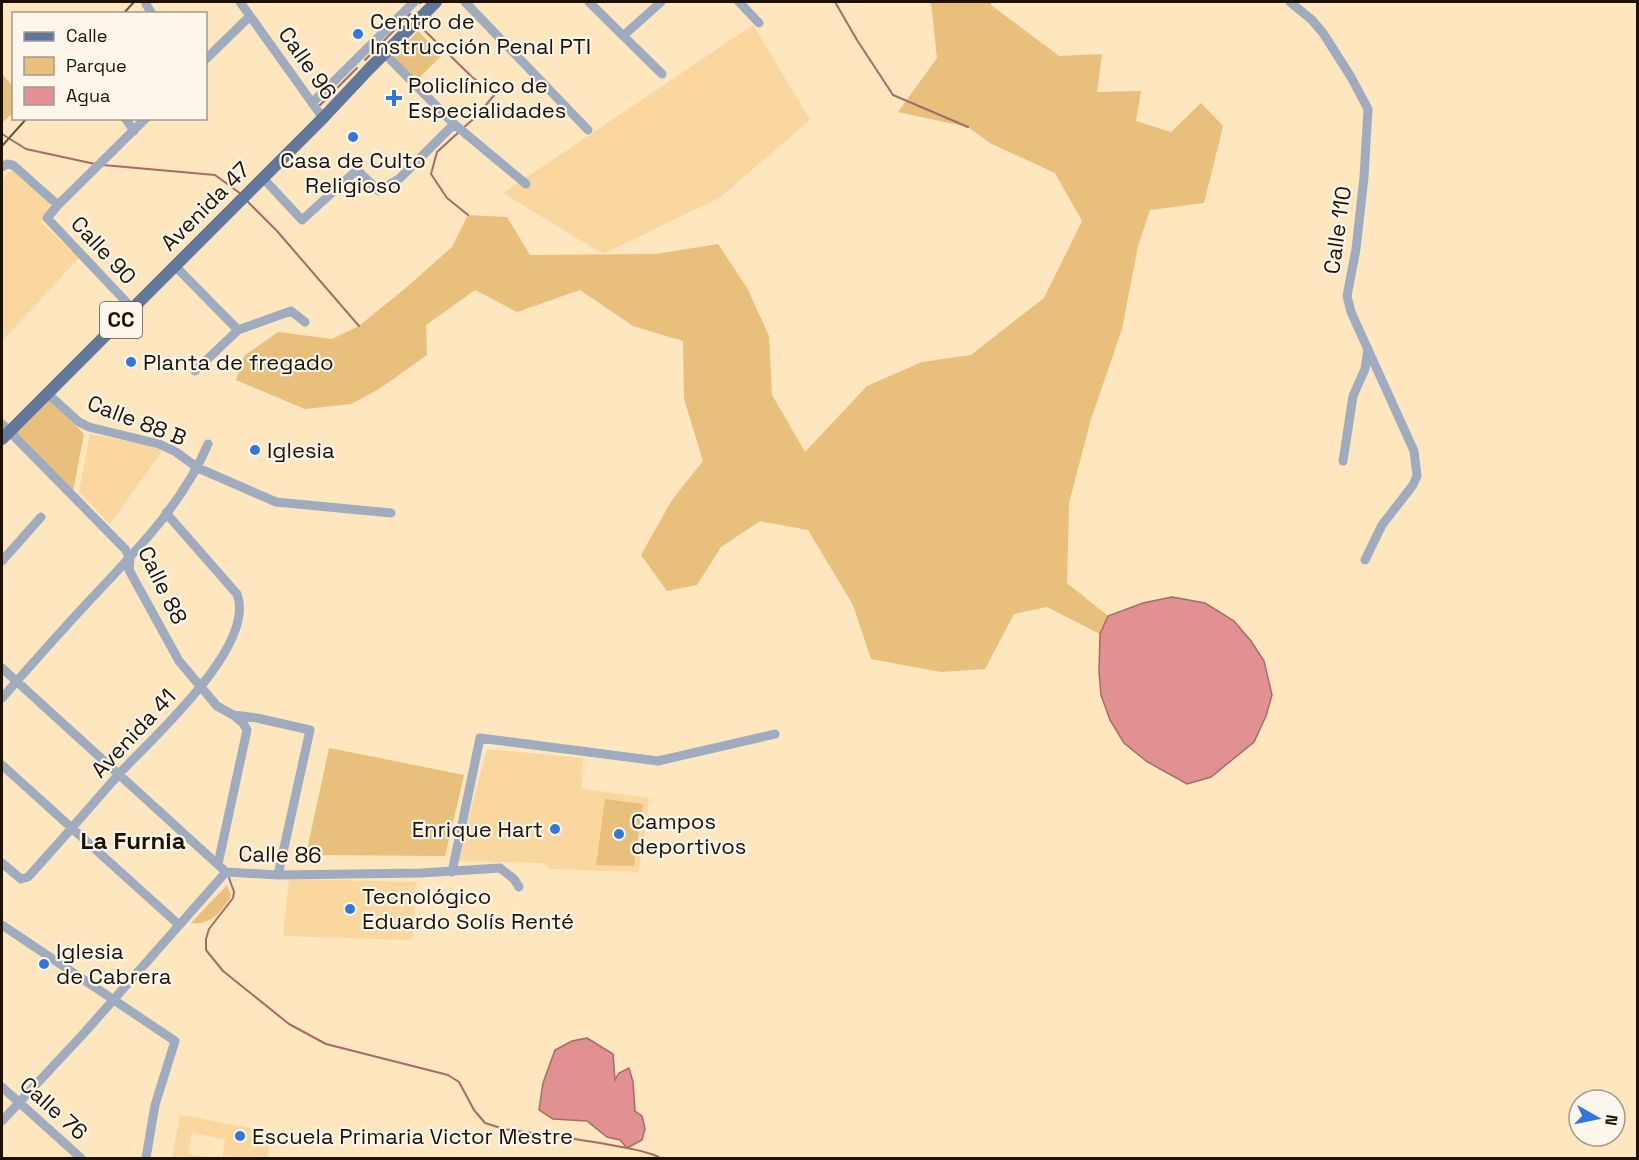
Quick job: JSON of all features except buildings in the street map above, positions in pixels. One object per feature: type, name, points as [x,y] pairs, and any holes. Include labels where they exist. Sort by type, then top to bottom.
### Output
[{"type":"main road","name":"Avenida 47","points":[[4,432],[47,393],[175,266],[436,2]]},
{"type":"street","name":"Calle 96","points":[[240,2],[323,118]]},
{"type":"street","points":[[312,103],[411,2],[422,15]]},
{"type":"street","points":[[465,2],[588,130]]},
{"type":"street","points":[[590,2],[662,74]]},
{"type":"street","points":[[623,36],[661,2]]},
{"type":"street","points":[[739,2],[759,23]]},
{"type":"street","name":"Calle 110","points":[[1290,2],[1312,20],[1323,33],[1352,76],[1368,109],[1364,177],[1356,249],[1347,296],[1351,312],[1414,451],[1417,476],[1413,486],[1382,525],[1365,560]]},
{"type":"street","points":[[146,4],[151,12]]},
{"type":"street","points":[[207,58],[250,16]]},
{"type":"street","points":[[384,53],[454,124],[526,184]]},
{"type":"street","points":[[126,120],[134,131]]},
{"type":"street","points":[[58,205],[144,120]]},
{"type":"street","points":[[263,178],[302,220],[357,170],[379,192],[400,178],[454,124]]},
{"type":"street","name":"Calle 90","points":[[4,165],[13,165],[25,173],[58,205],[47,218],[132,308]]},
{"type":"street","points":[[175,266],[238,330]]},
{"type":"street","points":[[195,371],[238,330],[291,311],[305,322]]},
{"type":"street","points":[[1344,462],[1353,396],[1365,369],[1368,349]]},
{"type":"street","name":"Calle 88 B","points":[[47,393],[79,422],[89,427],[159,444],[176,452],[198,468],[276,502],[391,513]]},
{"type":"street","name":"Calle 88","points":[[4,432],[125,549],[130,558],[129,570],[179,661],[217,706],[233,715],[243,723],[247,730],[218,864]]},
{"type":"street","points":[[2,698],[130,558],[198,468],[208,444]]},
{"type":"street","name":"Avenida 41","points":[[2,863],[21,879],[28,877],[201,688],[228,648],[238,624],[241,605],[237,594],[166,513]]},
{"type":"street","points":[[2,561],[41,518]]},
{"type":"street","name":"Calle 86","points":[[2,668],[226,872],[278,875],[452,872],[500,868],[514,879],[519,887]]},
{"type":"street","name":"Calle 88","points":[[233,715],[310,730],[278,875]]},
{"type":"street","points":[[452,872],[480,738],[658,761],[775,734]]},
{"type":"street","points":[[2,765],[178,924]]},
{"type":"street","points":[[2,1121],[226,872]]},
{"type":"street","points":[[2,925],[175,1041],[155,1105],[146,1158]]},
{"type":"street","name":"Calle 76","points":[[2,1087],[81,1158]]},
{"type":"shaded area","points":[[753,25],[810,120],[719,198],[603,254],[503,193]]},
{"type":"shaded area","points":[[12,168],[53,206],[40,221],[79,258],[2,341],[2,180]]},
{"type":"shaded area","points":[[90,434],[158,447],[162,451],[110,524],[79,492]]},
{"type":"shaded area","name":"Enrique Hart","points":[[487,749],[583,758],[582,789],[649,798],[639,872],[551,869],[542,863],[457,861]]},
{"type":"shaded area","name":"Tecnológico Eduardo Solís Renté","points":[[289,879],[416,882],[412,940],[283,936]]},
{"type":"shaded area","name":"Escuela Primaria Victor Mestre","points":[[180,1115],[272,1132],[267,1158],[222,1158],[225,1139],[192,1133],[188,1154],[211,1158],[172,1158]]},
{"type":"green space","points":[[931,2],[991,2],[991,5],[1059,56],[1102,54],[1097,92],[1141,91],[1136,121],[1171,132],[1201,103],[1223,126],[1204,203],[1150,210],[1138,246],[1122,329],[1091,419],[1069,503],[1067,583],[1108,616],[1100,634],[1047,607],[1014,614],[985,669],[941,672],[871,659],[853,605],[808,530],[760,521],[721,547],[697,585],[667,591],[641,555],[672,500],[703,461],[684,399],[683,341],[633,326],[580,290],[517,312],[475,290],[426,325],[427,355],[379,389],[351,404],[305,409],[236,380],[244,356],[278,332],[332,339],[359,326],[452,247],[468,215],[507,217],[530,255],[656,254],[718,244],[747,288],[769,336],[772,395],[805,452],[867,386],[922,362],[971,355],[1044,298],[1082,221],[1055,173],[990,143],[968,127],[898,112],[937,58]]},
{"type":"green space","points":[[418,31],[442,55],[416,81],[392,58]]},
{"type":"green space","points":[[2,74],[12,86],[12,114],[2,123]]},
{"type":"green space","points":[[50,399],[84,434],[73,491],[16,432]]},
{"type":"green space","points":[[329,748],[464,775],[445,856],[306,855]]},
{"type":"green space","name":"Campos deportivos","points":[[605,799],[643,804],[634,866],[596,865]]},
{"type":"green space","points":[[227,885],[231,896],[219,912],[205,922],[191,923]]},
{"type":"water","points":[[1172,597],[1205,603],[1234,621],[1264,661],[1272,695],[1266,716],[1254,742],[1211,777],[1187,784],[1146,761],[1124,743],[1110,720],[1101,695],[1099,671],[1100,634],[1108,616],[1143,603]]},
{"type":"water","points":[[587,1038],[613,1054],[615,1080],[619,1073],[629,1068],[633,1082],[635,1111],[642,1116],[645,1129],[642,1140],[627,1148],[620,1140],[607,1137],[587,1121],[553,1119],[539,1110],[543,1083],[555,1050],[572,1041]]},
{"type":"waterway","points":[[835,2],[893,95],[968,127]]},
{"type":"waterway","points":[[365,60],[410,14]]},
{"type":"waterway","points":[[423,29],[472,77],[495,94],[477,116],[463,128]]},
{"type":"waterway","points":[[320,105],[357,68]]},
{"type":"waterway","points":[[460,131],[437,152],[431,174],[447,198],[468,215]]},
{"type":"waterway","points":[[2,134],[26,149],[95,164]]},
{"type":"waterway","points":[[103,165],[215,175],[241,194]]},
{"type":"waterway","points":[[247,201],[277,231],[359,326]]},
{"type":"waterway","points":[[229,878],[234,892],[233,898],[209,929],[206,950],[223,971],[289,1024],[326,1044],[448,1075],[459,1082],[474,1110],[485,1123],[504,1129],[634,1149],[660,1158]]},
{"type":"railway","points":[[125,12],[134,2]]},
{"type":"railway","points":[[2,146],[25,120]]},
{"type":"place","name":"Centro de Instrucción Penal PTI","points":[[358,34]]},
{"type":"place","name":"Policlínico de Especialidades","points":[[394,98]]},
{"type":"place","name":"Casa de Culto Religioso","points":[[353,137]]},
{"type":"place","name":"Planta de fregado","points":[[131,362]]},
{"type":"place","name":"Iglesia","points":[[255,450]]},
{"type":"place","name":"Enrique Hart","points":[[555,829]]},
{"type":"place","name":"Campos deportivos","points":[[619,834]]},
{"type":"place","name":"Tecnológico Eduardo Solís Renté","points":[[350,909]]},
{"type":"place","name":"Iglesia de Cabrera","points":[[44,964]]},
{"type":"place","name":"Escuela Primaria Victor Mestre","points":[[240,1136]]},
{"type":"district","name":"La Furnia","points":[[133,841]]}]
